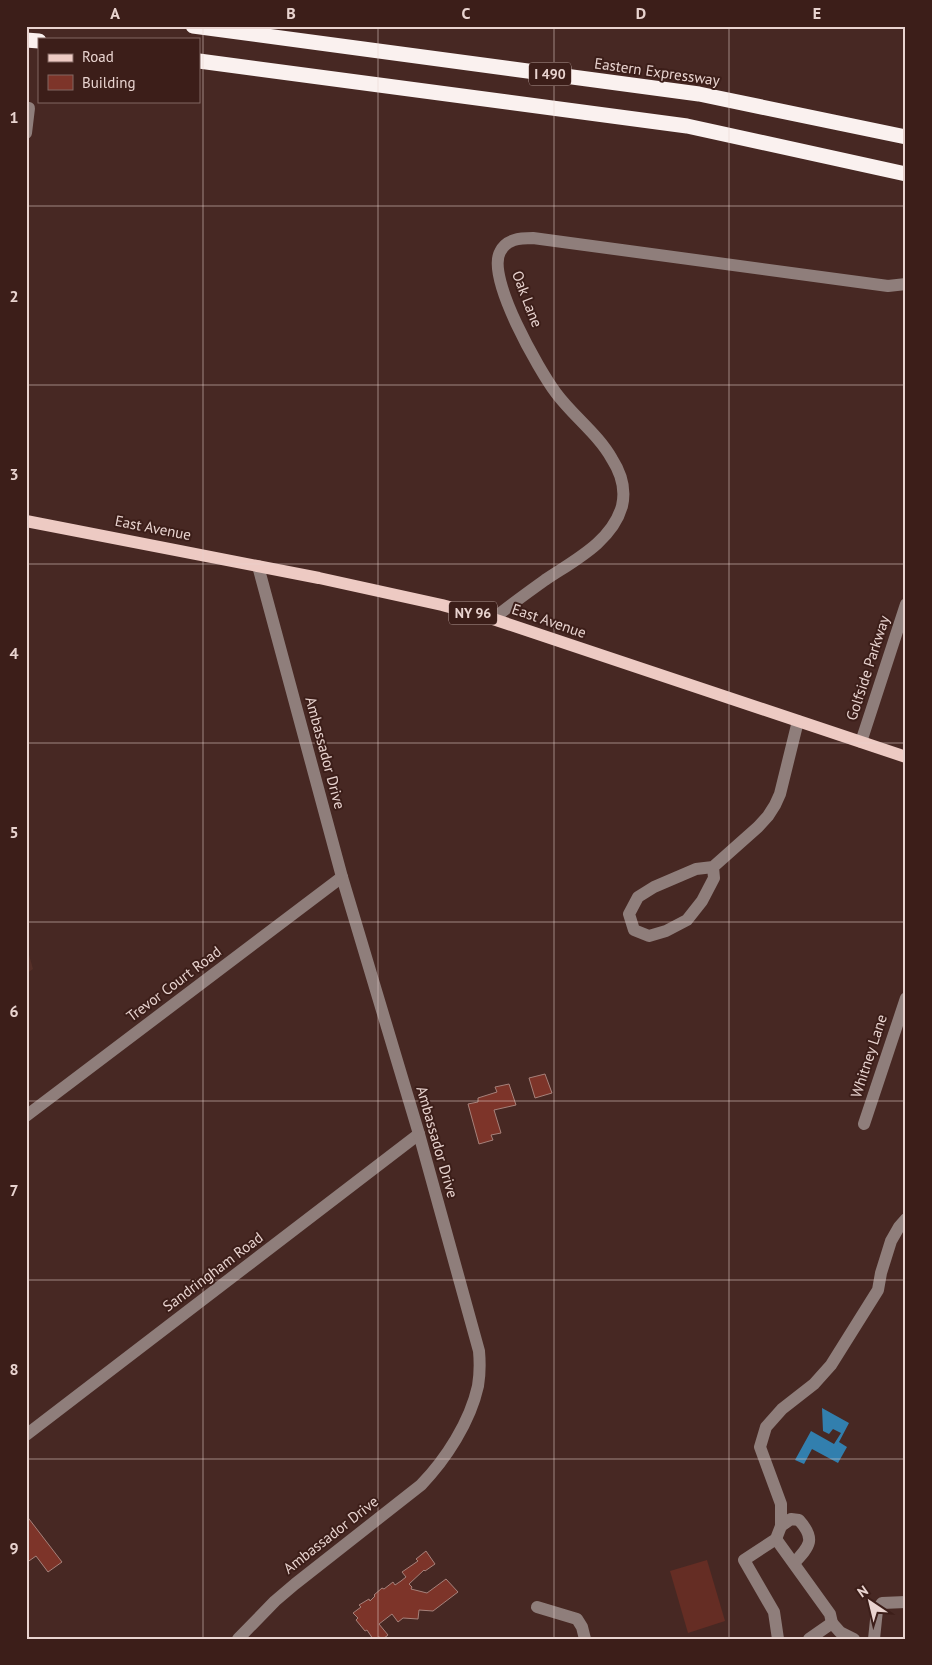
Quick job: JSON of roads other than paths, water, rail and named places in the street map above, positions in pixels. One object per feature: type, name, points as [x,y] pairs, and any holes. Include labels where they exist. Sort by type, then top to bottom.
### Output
[{"type":"highway","name":"Eastern Expressway","points":[[193,26],[699,94],[906,137]]},
{"type":"highway","name":"I 490","points":[[200,61],[687,126],[906,174]]},
{"type":"main road","name":"East Avenue","points":[[26,520],[416,599],[493,619],[906,756]]},
{"type":"street","points":[[26,133],[29,108]]},
{"type":"street","name":"Oak Lane","points":[[493,619],[518,599],[593,547],[606,535],[621,509],[624,496],[621,477],[611,456],[551,386],[526,343],[504,292],[498,266],[500,252],[505,245],[514,240],[533,238],[888,286],[906,284]]},
{"type":"street","name":"Ambassador Drive","points":[[238,1639],[275,1601],[300,1579],[421,1485],[445,1458],[469,1413],[478,1386],[480,1366],[479,1351],[419,1134],[342,877],[258,566]]},
{"type":"street","name":"Golfside Parkway","points":[[861,742],[906,604]]},
{"type":"street","points":[[713,867],[714,878],[702,901],[687,920],[666,931],[648,936],[634,930],[629,914],[638,897],[654,887],[696,869],[713,867],[758,827],[776,805],[798,721]]},
{"type":"street","name":"Trevor Court Road","points":[[26,1116],[342,877]]},
{"type":"street","name":"Whitney Lane","points":[[864,1124],[906,998]]},
{"type":"street","name":"Sandringham Road","points":[[26,1435],[419,1134]]},
{"type":"street","points":[[778,1639],[774,1612],[744,1560],[776,1539],[781,1526],[781,1504],[760,1447],[766,1427],[782,1409],[814,1384],[831,1365],[878,1290],[880,1273],[891,1241],[906,1218]]},
{"type":"street","points":[[781,1526],[791,1519],[799,1520],[810,1536],[808,1545],[794,1563]]},
{"type":"street","points":[[776,1539],[830,1614],[832,1623],[840,1632],[854,1639]]},
{"type":"street","points":[[874,1639],[877,1610],[882,1603],[906,1602]]},
{"type":"street","points":[[537,1607],[577,1619],[582,1627],[585,1639]]},
{"type":"street","points":[[809,1639],[832,1623]]},
{"type":"water","points":[[822,1408],[849,1423],[839,1442],[847,1447],[838,1463],[812,1449],[804,1464],[795,1460],[811,1431],[834,1444],[841,1433],[833,1429],[829,1434],[823,1431]]}]
